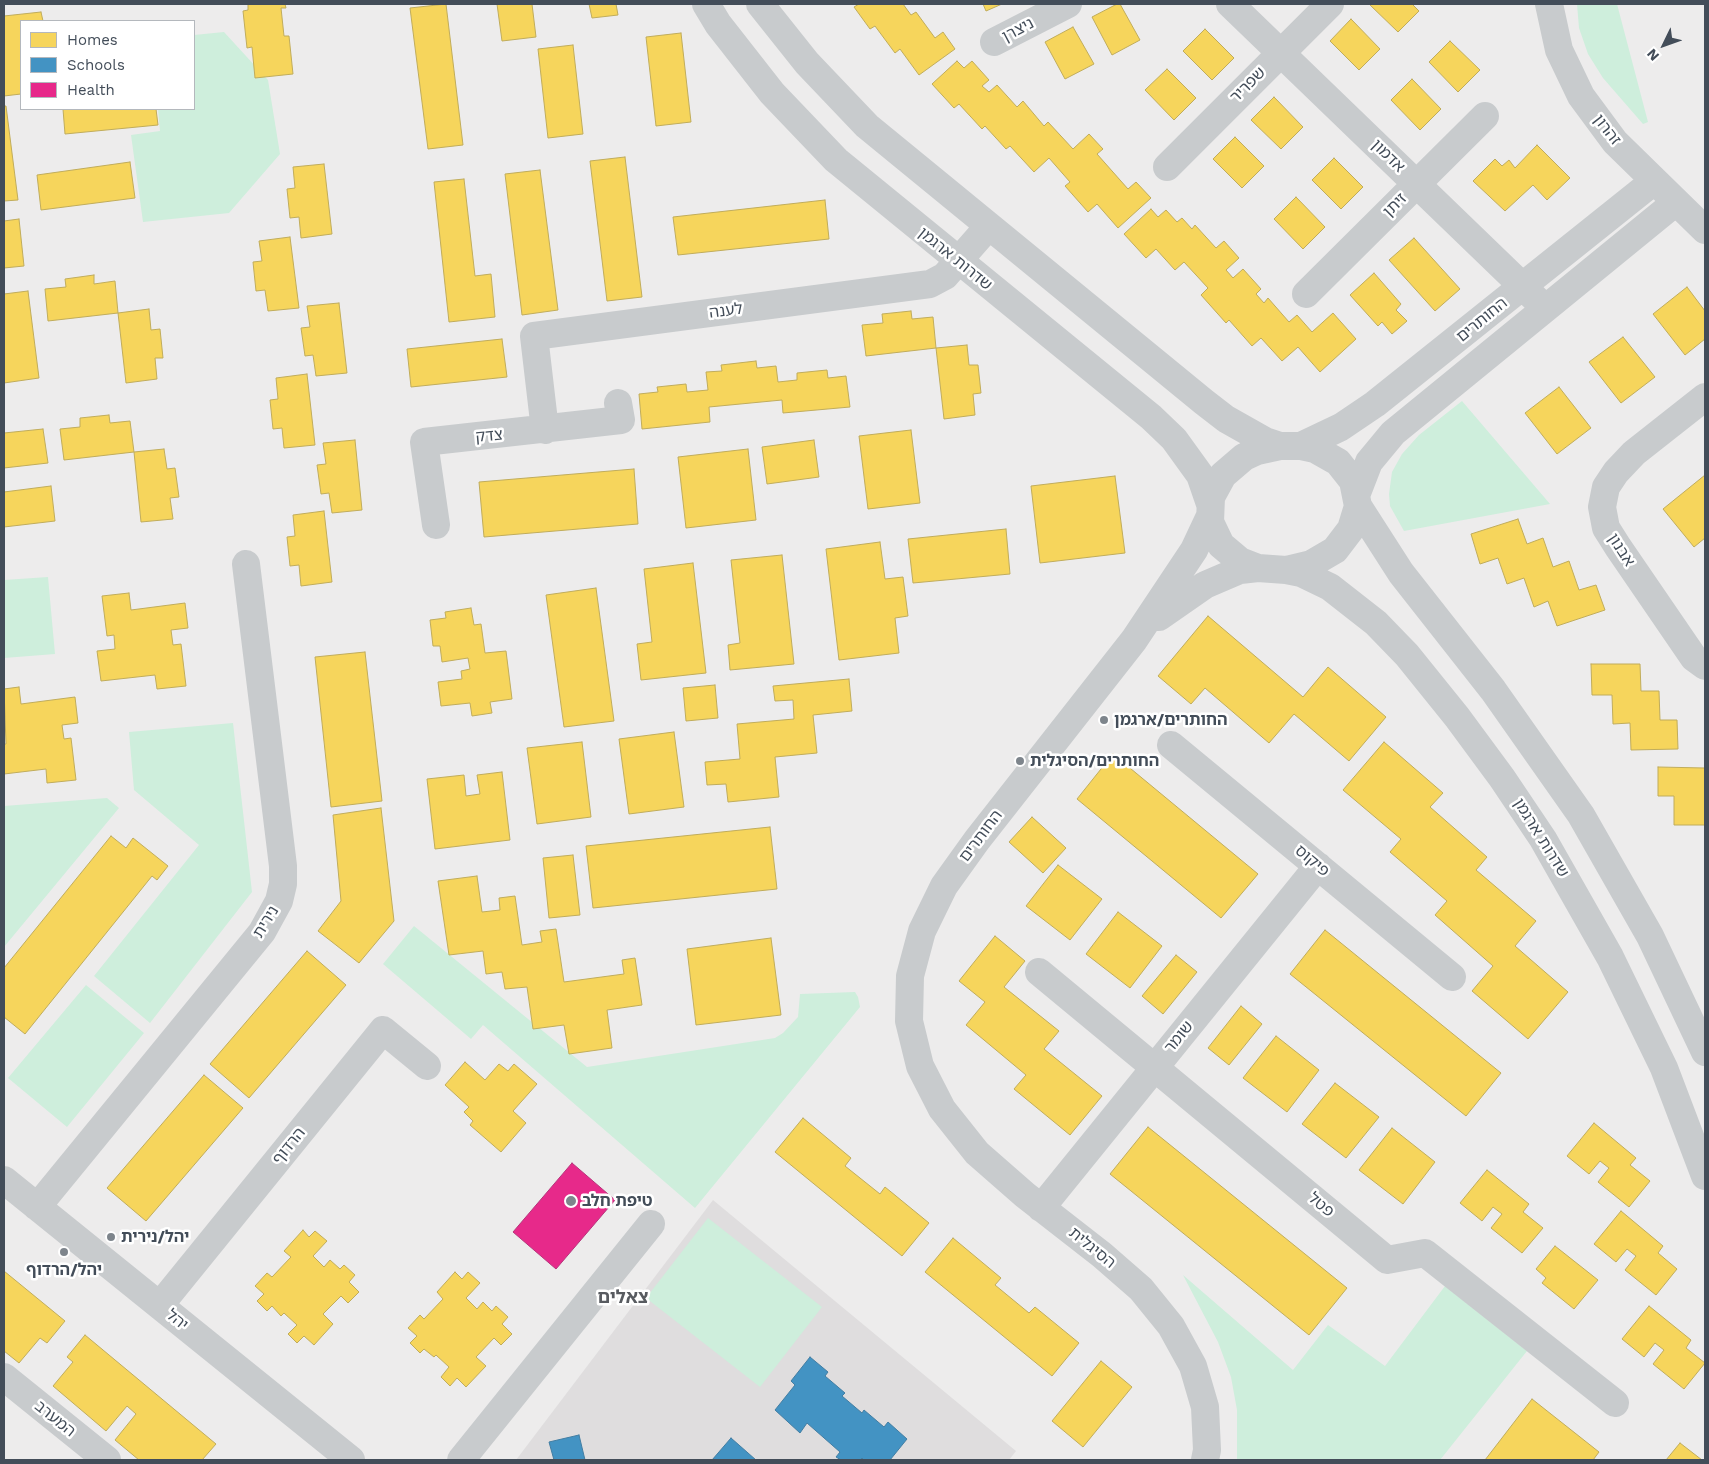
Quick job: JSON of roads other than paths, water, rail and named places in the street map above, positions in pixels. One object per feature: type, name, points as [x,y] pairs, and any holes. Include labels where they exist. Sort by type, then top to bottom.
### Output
[{"type":"street","name":"שדרות ארגמן","points":[[706,4],[718,24],[772,93],[836,160],[1163,428],[1192,462],[1203,481],[1210,510]]},
{"type":"street","points":[[760,4],[807,63],[867,126],[988,227],[1226,419],[1265,441],[1315,449],[1338,462],[1353,481],[1358,500],[1401,573],[1493,690],[1580,815],[1650,936],[1705,1052]]},
{"type":"street","name":"ניצרן","points":[[994,42],[1068,4]]},
{"type":"street","name":"אדמון","points":[[1230,4],[1545,308]]},
{"type":"street","name":"שפריר","points":[[1167,167],[1330,4]]},
{"type":"street","name":"זהרון","points":[[1548,4],[1559,50],[1581,96],[1615,142],[1705,230]]},
{"type":"street","name":"זיתן","points":[[1306,294],[1485,116]]},
{"type":"street","name":"החותרים","points":[[1290,446],[1322,437],[1358,416],[1654,181]]},
{"type":"street","name":"החותרים","points":[[1358,500],[1369,462],[1393,433],[1676,202]]},
{"type":"street","name":"לענה","points":[[545,430],[534,336],[930,284],[945,276],[988,227]]},
{"type":"street","name":"אבנון","points":[[1705,397],[1634,453],[1616,472],[1606,487],[1602,507],[1606,528],[1618,547],[1694,658],[1705,666]]},
{"type":"street","name":"צדק","points":[[436,525],[424,442],[545,430],[621,420],[618,403]]},
{"type":"street","points":[[1290,446],[1257,451],[1232,465],[1216,486],[1210,510],[1214,534],[1220,545],[1240,561],[1258,568],[1286,570],[1311,564],[1335,550],[1351,529],[1358,500]]},
{"type":"street","name":"החותרים","points":[[920,1066],[909,1021],[910,976],[922,931],[944,886],[977,840],[1134,640],[1194,550],[1210,510]]},
{"type":"street","name":"נירית","points":[[37,1206],[262,932],[279,900],[283,884],[283,866],[246,564]]},
{"type":"street","name":"החותרים","points":[[1134,640],[1173,606],[1205,584],[1240,570],[1258,568]]},
{"type":"street","name":"שדרות ארגמן","points":[[1286,570],[1301,573],[1330,587],[1376,624],[1407,655],[1502,778],[1543,839],[1610,957],[1664,1068],[1705,1176]]},
{"type":"street","name":"פיקוס","points":[[1171,745],[1452,977]]},
{"type":"street","name":"שומר","points":[[1041,1208],[1318,866]]},
{"type":"street","name":"פטל","points":[[1039,972],[1156,1066],[1387,1260],[1424,1253],[1615,1403]]},
{"type":"street","name":"הרדוף","points":[[160,1305],[383,1030],[427,1066]]},
{"type":"street","name":"הסיגלית","points":[[920,1066],[942,1110],[977,1153],[1141,1289],[1171,1326],[1193,1366],[1205,1408],[1207,1450],[1205,1460]]},
{"type":"street","name":"יהל","points":[[4,1180],[351,1460]]},
{"type":"street","points":[[461,1460],[651,1224]]},
{"type":"street","name":"המערב","points":[[4,1377],[107,1460]]},
{"type":"place","name":"החותרים/ארגמן","points":[[1104,720]]},
{"type":"place","name":"החותרים/הסיגלית","points":[[1020,761]]},
{"type":"place","name":"טיפת חלב","points":[[571,1201]]},
{"type":"place","name":"יהל/נירית","points":[[111,1237]]},
{"type":"place","name":"יהל/הרדוף","points":[[64,1252]]},
{"type":"district","name":"צאלים","points":[[623,1298]]}]
